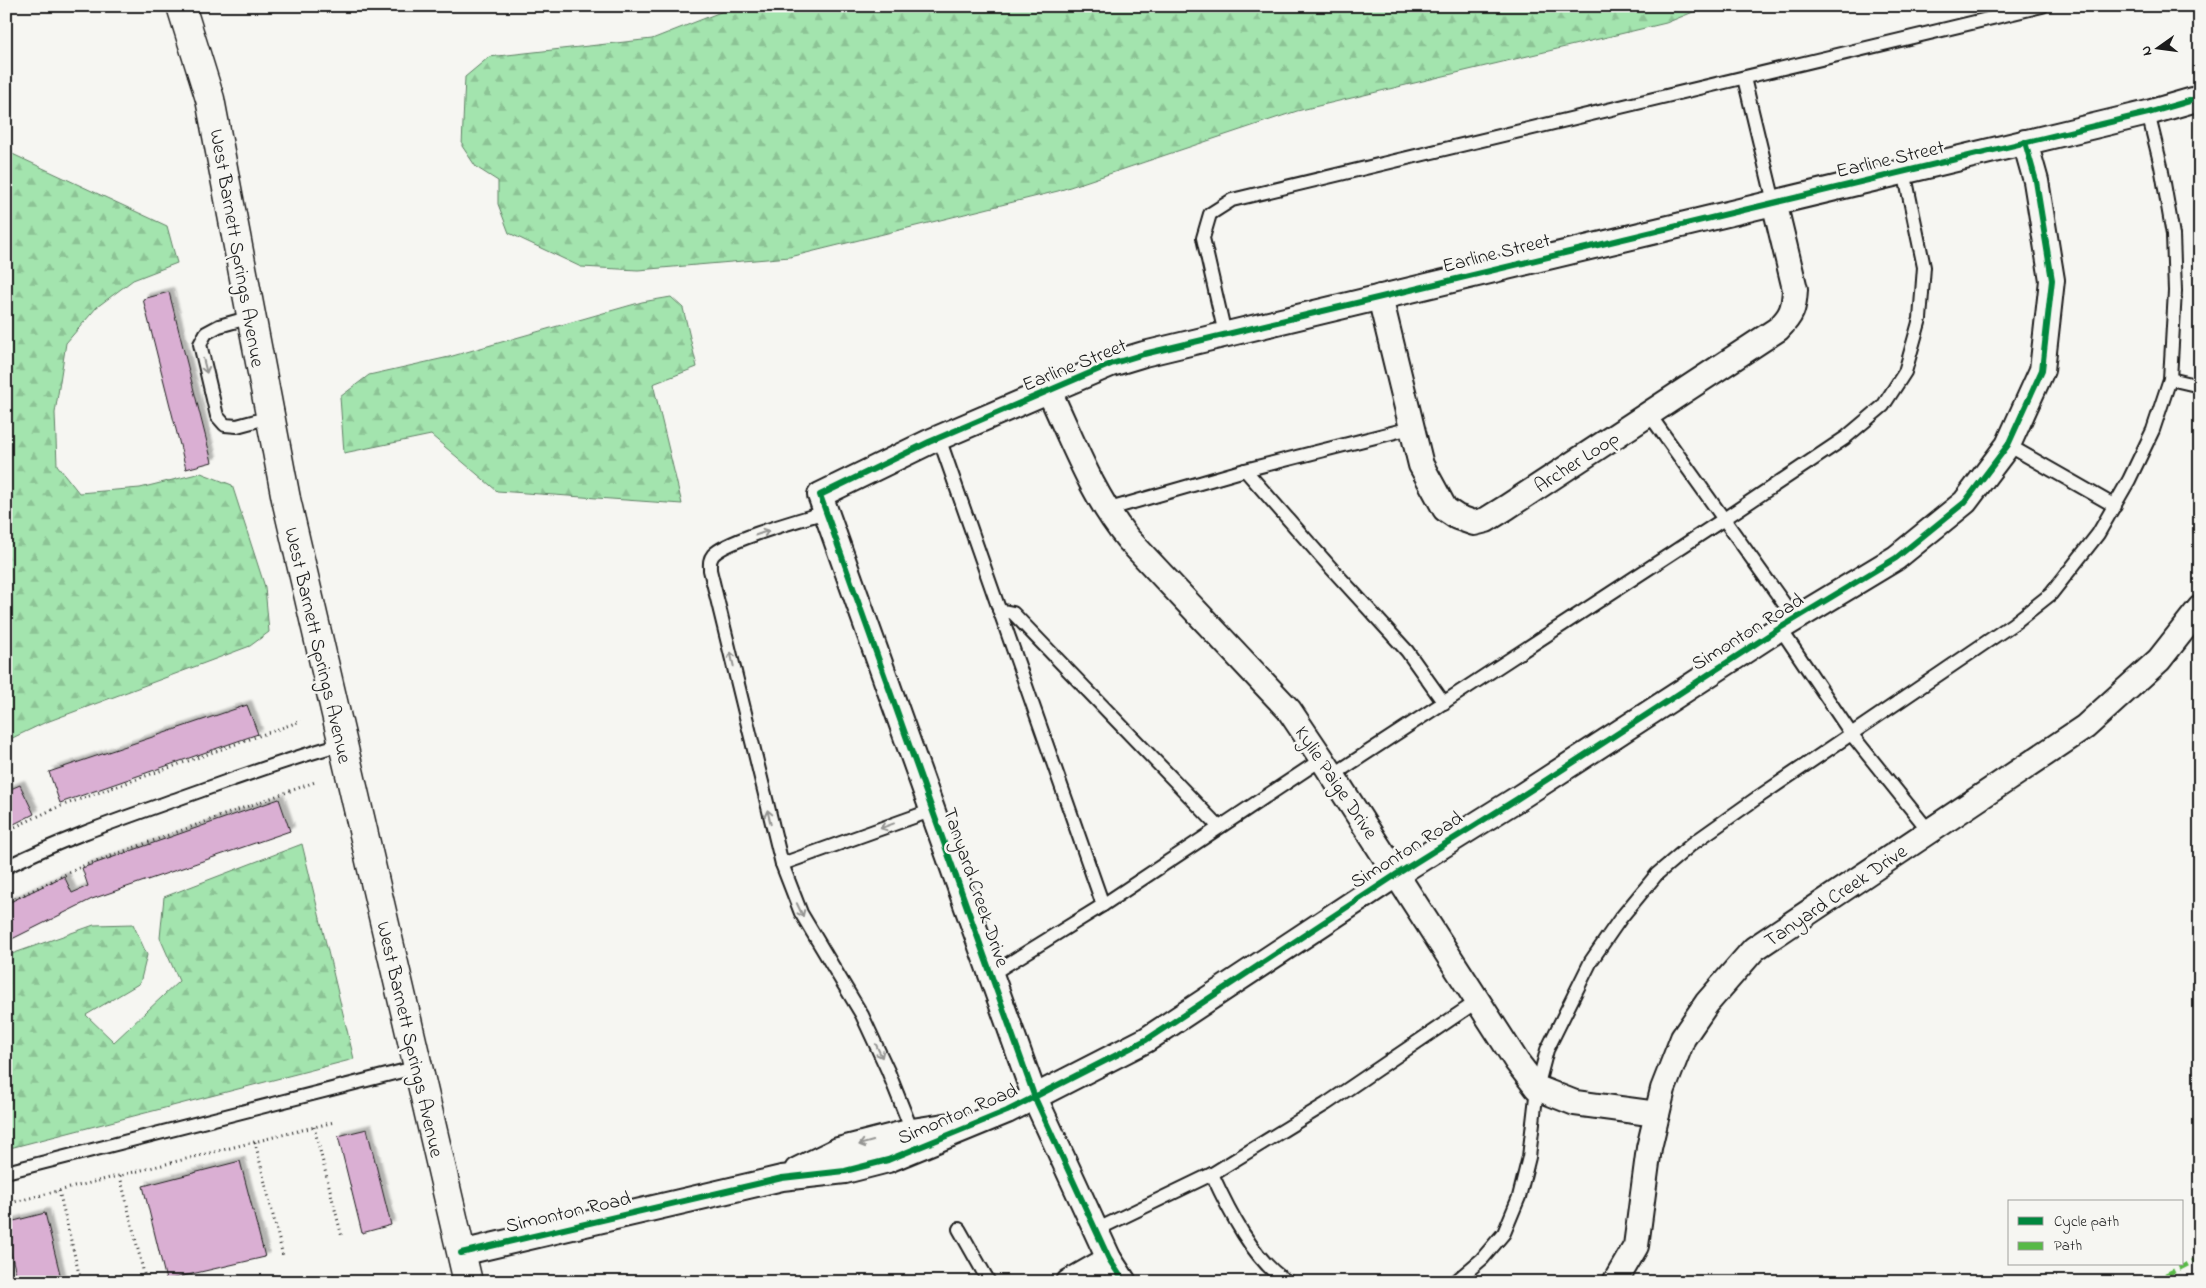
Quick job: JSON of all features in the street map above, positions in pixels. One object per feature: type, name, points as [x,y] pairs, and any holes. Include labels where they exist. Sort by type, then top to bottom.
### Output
[{"type":"street","name":"West Barnett Springs Avenue","points":[[181,6],[210,99],[286,500],[468,1282]]},
{"type":"street","name":"Earline Street","points":[[823,503],[939,438],[1111,364],[1144,354],[2148,113],[2200,98]]},
{"type":"street","name":"Simonton Road","points":[[461,1253],[782,1178],[845,1171],[888,1160],[1035,1098],[1146,1040],[1397,874],[1788,624],[1896,558],[1964,502],[2008,446],[2042,370],[2052,280],[2036,182],[2025,142]]},
{"type":"street","name":"Archer Loop","points":[[1380,297],[1421,465],[1445,509],[1457,517],[1474,523],[1493,516],[1778,329],[1790,318],[1795,289],[1774,202]]},
{"type":"street","name":"Kylie Paige Drive","points":[[1049,391],[1090,482],[1106,510],[1128,539],[1289,710],[1537,1088]]},
{"type":"street","name":"Tanyard Creek Drive","points":[[823,503],[1035,1098],[1109,1259],[1124,1282]]},
{"type":"street","name":"Tanyard Creek Drive","points":[[1615,1282],[1636,1246],[1649,1148],[1663,1089],[1683,1038],[1707,1003],[1754,949],[2085,727],[2159,660],[2200,608]]},
{"type":"street","points":[[1537,1088],[1575,1103],[1657,1114]]},
{"type":"street","name":"Simonton Road","points":[[782,1178],[838,1150],[912,1131],[982,1121]]},
{"type":"street","points":[[1069,1282],[1109,1259]]},
{"type":"lane","points":[[1225,334],[1203,238],[1210,214],[1232,200],[2042,6]]},
{"type":"lane","points":[[1744,78],[1774,202]]},
{"type":"lane","points":[[1455,1282],[1482,1259],[1504,1233],[1519,1198],[1529,1157],[1537,1088],[1547,1050],[1591,961],[1620,919],[1658,874],[1700,838],[2013,624],[2051,594],[2098,534],[2153,430],[2170,379],[2175,291],[2173,235],[2161,166],[2148,113]]},
{"type":"lane","points":[[990,976],[1103,906],[1219,827],[1444,703],[1845,438],[1883,406],[1906,372],[1920,319],[1924,267],[1904,171]]},
{"type":"lane","points":[[251,318],[219,326],[206,332],[200,344],[218,416],[226,425],[237,426],[270,417]]},
{"type":"lane","points":[[2170,379],[2200,386]]},
{"type":"lane","points":[[1649,414],[1724,519],[1852,734],[1929,832]]},
{"type":"lane","points":[[1106,510],[1245,470],[1411,428]]},
{"type":"lane","points":[[939,438],[1103,906]]},
{"type":"lane","points":[[2008,446],[2114,506]]},
{"type":"lane","points":[[1245,470],[1407,651],[1444,703]]},
{"type":"lane","points":[[823,503],[736,542],[714,554],[709,560],[782,864],[801,912],[862,1015],[895,1087],[912,1131]]},
{"type":"lane","points":[[999,610],[1013,612],[1219,827]]},
{"type":"lane","points":[[6,867],[47,846],[121,818],[301,756],[342,744]]},
{"type":"lane","points":[[782,864],[933,810]]},
{"type":"lane","points":[[1096,1230],[1212,1174],[1326,1104],[1478,1000]]},
{"type":"lane","points":[[6,1172],[418,1067]]},
{"type":"lane","points":[[1212,1174],[1229,1211],[1256,1251],[1288,1282]]},
{"type":"lane","points":[[959,1229],[989,1282]]},
{"type":"path","points":[[6,831],[58,807],[301,721]]},
{"type":"path","points":[[6,903],[71,871],[315,782]]},
{"type":"path","points":[[6,1204],[334,1122]]},
{"type":"path","points":[[314,1127],[342,1237]]},
{"type":"path","points":[[255,1142],[283,1256]]},
{"type":"path","points":[[120,1176],[146,1282]]},
{"type":"path","points":[[59,1191],[82,1282]]},
{"type":"green space","points":[[736,6],[1708,6],[1666,23],[1297,111],[1058,191],[790,257],[638,270],[581,267],[509,233],[498,204],[498,181],[476,167],[462,146],[465,77],[489,57],[652,39]]},
{"type":"green space","points":[[6,151],[167,226],[177,263],[133,280],[97,307],[66,343],[55,413],[57,465],[79,493],[140,488],[201,473],[232,485],[265,587],[269,632],[250,646],[44,723],[6,741]]},
{"type":"green space","points":[[671,297],[683,308],[697,367],[653,384],[682,504],[497,491],[431,435],[344,453],[340,397],[369,375],[449,357],[642,302]]},
{"type":"green space","points":[[302,844],[354,1059],[6,1149],[6,956],[94,925],[133,924],[147,955],[140,983],[86,1015],[114,1042],[179,981],[160,938],[164,897]]},
{"type":"building","points":[[169,292],[212,462],[186,469],[143,299]]},
{"type":"building","points":[[247,705],[258,734],[60,803],[49,772]]},
{"type":"building","points":[[20,785],[34,814],[6,828],[6,791]]},
{"type":"building","points":[[279,799],[290,831],[92,899],[6,942],[6,904],[64,876],[72,893],[88,886],[82,868]]},
{"type":"building","points":[[367,1129],[391,1225],[362,1233],[338,1136]]},
{"type":"building","points":[[240,1161],[265,1257],[166,1280],[143,1186]]},
{"type":"building","points":[[45,1213],[62,1282],[18,1282],[6,1232],[6,1223]]},
{"type":"marked path","points":[[2152,1282],[2200,1258]]},
{"type":"cycle path","points":[[1124,1282],[1109,1259],[1035,1098],[820,495],[929,442],[1111,364],[1144,354],[2148,113],[2200,98]]},
{"type":"cycle path","points":[[461,1253],[782,1178],[845,1171],[888,1160],[1007,1111],[1146,1040],[1397,874],[1517,799],[1780,628],[1896,558],[1965,502],[2008,445],[2042,370],[2052,280],[2036,181],[2025,142]]}]
